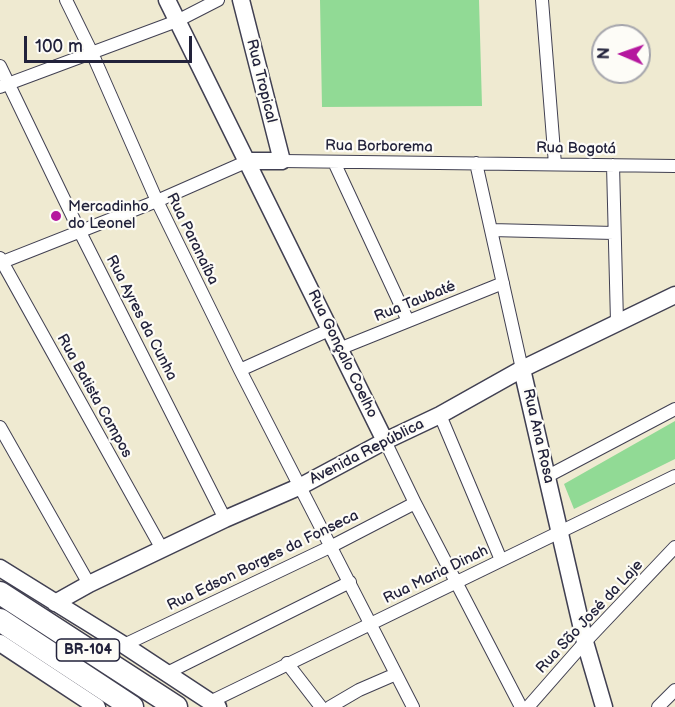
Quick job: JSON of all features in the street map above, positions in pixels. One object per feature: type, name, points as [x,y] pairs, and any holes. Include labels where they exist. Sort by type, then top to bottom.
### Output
[{"type":"highway","name":"BR-104","points":[[2,574],[176,707]]},
{"type":"highway","name":"BR-104","points":[[0,620],[132,707]]},
{"type":"street","name":"Rua Paranaíba","points":[[66,0],[92,53],[156,201],[413,707]]},
{"type":"street","name":"Rua Gonçalo Coelho","points":[[167,0],[415,502],[521,707]]},
{"type":"street","points":[[4,85],[177,21],[218,0]]},
{"type":"street","name":"Rua Tropical","points":[[241,0],[282,161]]},
{"type":"street","points":[[542,0],[555,164]]},
{"type":"street","name":"Rua Ayres da Cunha","points":[[0,66],[4,85],[225,519]]},
{"type":"street","points":[[1,261],[156,201],[248,160],[282,161]]},
{"type":"street","name":"Rua Borborema","points":[[282,161],[476,163]]},
{"type":"street","points":[[334,162],[408,321]]},
{"type":"street","name":"Rua Bogotá","points":[[476,163],[675,166]]},
{"type":"street","name":"Rua Ana Rosa","points":[[476,163],[585,642],[604,707]]},
{"type":"street","points":[[613,165],[617,322]]},
{"type":"street","points":[[491,230],[614,233]]},
{"type":"street","name":"Rua Batista Campos","points":[[1,261],[162,549]]},
{"type":"street","name":"Rua Taubaté","points":[[339,349],[503,283]]},
{"type":"street","name":"Avenida República","points":[[55,603],[89,584],[225,519],[301,486],[385,441],[440,415],[522,369],[675,295]]},
{"type":"street","points":[[240,370],[329,330]]},
{"type":"street","points":[[548,476],[675,409]]},
{"type":"street","points":[[440,415],[501,560]]},
{"type":"street","points":[[0,427],[89,584]]},
{"type":"street","name":"Rua Maria Dinah","points":[[214,704],[287,663],[675,476]]},
{"type":"street","name":"Rua Edson Borges da Fonseca","points":[[124,645],[332,546],[415,502]]},
{"type":"street","name":"Rua São José da Laje","points":[[528,707],[585,642],[675,547]]},
{"type":"street","points":[[2,574],[124,645],[214,704]]},
{"type":"street","points":[[167,673],[350,582]]},
{"type":"street","points":[[0,643],[97,707]]},
{"type":"street","points":[[287,663],[321,707]]},
{"type":"street","points":[[330,707],[359,690],[396,674]]},
{"type":"street","points":[[658,707],[675,690]]},
{"type":"green space","points":[[320,0],[479,0],[482,106],[322,107]]},
{"type":"green space","points":[[675,421],[675,459],[574,509],[564,484]]},
{"type":"place","name":"Mercadinho do Leonel","points":[[56,216]]}]
